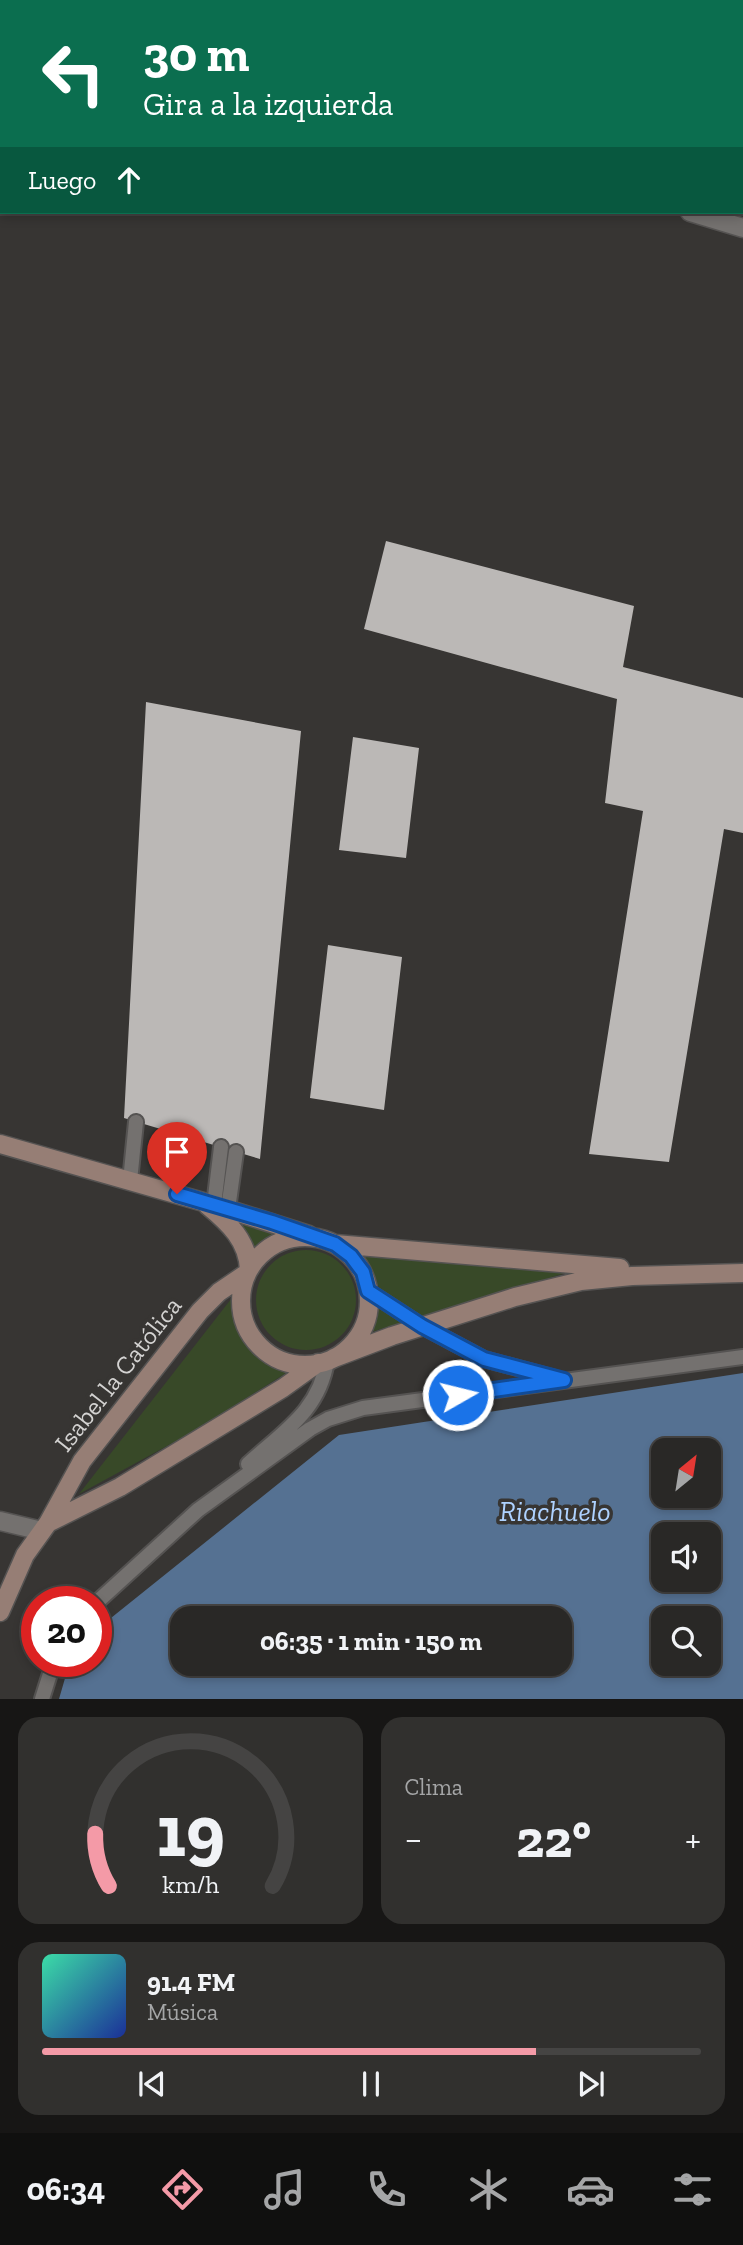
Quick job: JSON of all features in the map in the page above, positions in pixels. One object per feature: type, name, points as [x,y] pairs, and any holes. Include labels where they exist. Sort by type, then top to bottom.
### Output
[{"type":"main road","points":[[0,1144],[215,1205],[328,1242],[351,1256],[363,1272],[368,1291],[369,1304],[362,1330],[345,1351],[326,1360],[120,1487],[45,1527]]},
{"type":"main road","points":[[215,1205],[242,1242],[249,1258],[248,1272]]},
{"type":"main road","points":[[679,1273],[293,1238],[267,1249],[257,1259],[244,1283],[242,1305],[247,1326],[259,1344],[276,1357],[307,1364],[514,1297],[572,1283],[679,1273],[743,1273]]},
{"type":"main road","name":"Isabel la Católica","points":[[0,1612],[24,1555],[45,1527],[82,1461],[200,1311],[219,1292],[248,1272]]},
{"type":"street","points":[[697,214],[743,228]]},
{"type":"street","points":[[0,1521],[45,1527]]},
{"type":"lane","points":[[130,1181],[136,1122]]},
{"type":"lane","points":[[215,1205],[221,1147]]},
{"type":"lane","points":[[215,1205],[236,1152]]},
{"type":"lane","points":[[368,1291],[422,1326],[484,1359],[564,1380]]},
{"type":"lane","points":[[198,1510],[310,1429],[345,1412],[743,1357]]},
{"type":"lane","points":[[112,1588],[304,1413],[321,1387],[326,1360]]},
{"type":"lane","points":[[42,1699],[49,1677]]},
{"type":"green space","points":[[217,1209],[298,1235],[278,1238],[253,1257]]},
{"type":"green space","points":[[306,1250],[325,1254],[341,1265],[352,1281],[356,1300],[352,1319],[341,1335],[325,1346],[306,1350],[287,1346],[271,1335],[260,1319],[256,1300],[260,1281],[271,1265],[287,1254]]},
{"type":"green space","points":[[358,1253],[572,1271],[368,1333],[380,1289]]},
{"type":"green space","points":[[235,1294],[238,1329],[260,1357],[291,1370],[189,1434],[79,1494]]},
{"type":"water","name":"Riachuelo","points":[[743,1373],[743,1699],[59,1699],[65,1677],[112,1677],[112,1617],[339,1435]]},
{"type":"building","points":[[386,541],[634,606],[623,667],[743,698],[743,833],[724,829],[669,1162],[589,1154],[643,811],[605,803],[617,699],[364,629]]},
{"type":"building","points":[[146,702],[301,731],[260,1159],[124,1118]]},
{"type":"building","points":[[353,737],[419,748],[406,858],[339,850]]},
{"type":"building","points":[[328,945],[402,957],[384,1110],[310,1098]]},
{"type":"route","points":[[177,1194],[335,1244],[351,1256],[363,1272],[368,1291],[422,1326],[484,1359],[564,1380],[458,1395]]}]
